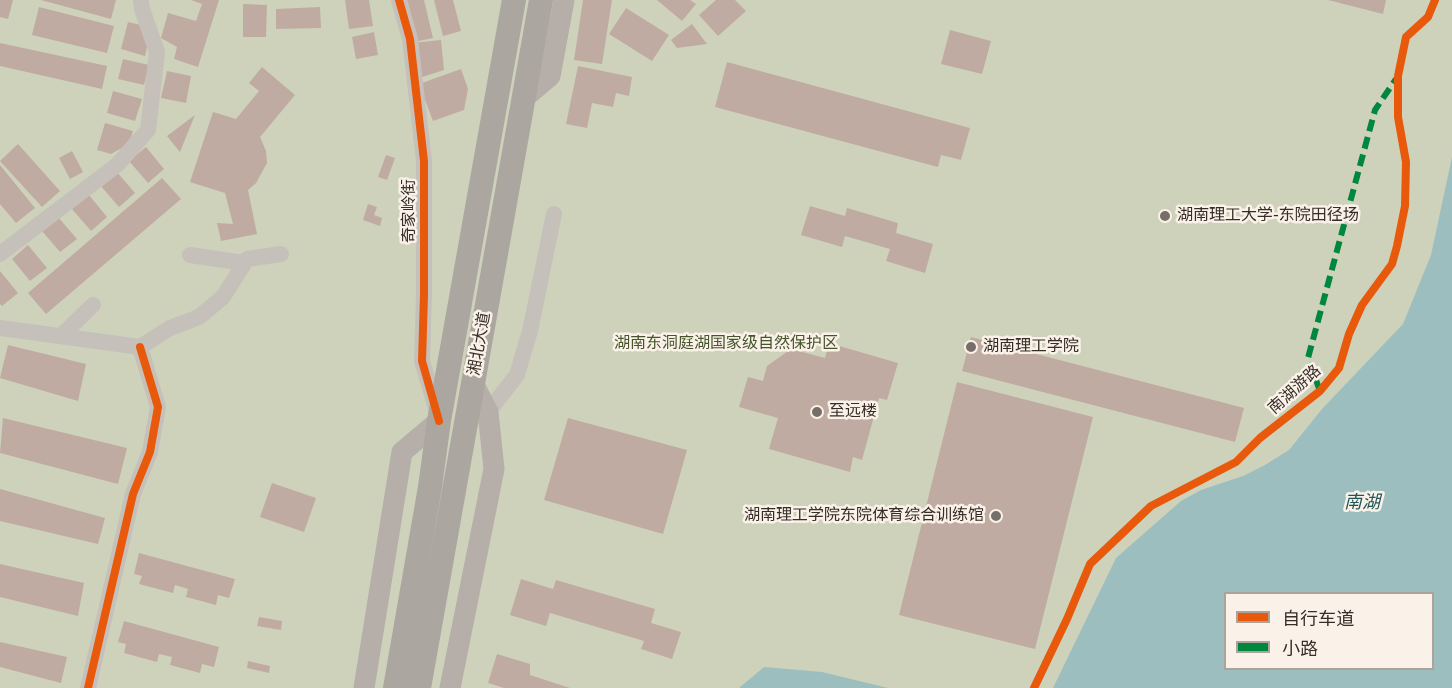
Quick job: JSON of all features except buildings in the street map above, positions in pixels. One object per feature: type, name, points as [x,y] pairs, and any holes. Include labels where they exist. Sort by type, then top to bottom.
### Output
[{"type":"highway","name":"湘北大道","points":[[395,688],[428,499],[439,421],[514,0]]},
{"type":"highway","name":"湘北大道","points":[[419,688],[541,0]]},
{"type":"main road","points":[[524,98],[550,76],[564,0]]},
{"type":"main road","points":[[450,688],[494,469],[488,412],[473,383]]},
{"type":"main road","points":[[461,455],[488,412]]},
{"type":"main road","points":[[364,688],[402,452],[439,421]]},
{"type":"street","points":[[0,254],[117,165],[148,130],[157,52],[141,0]]},
{"type":"street","name":"奇家岭街","points":[[399,0],[410,39],[424,161],[422,361],[439,421]]},
{"type":"street","points":[[488,412],[517,375],[530,332],[554,214]]},
{"type":"street","points":[[0,328],[140,347],[170,328],[199,317],[223,297],[247,258],[281,254]]},
{"type":"street","points":[[190,255],[244,263]]},
{"type":"street","points":[[61,336],[93,305]]},
{"type":"street","points":[[88,688],[133,494],[150,452],[158,407],[140,347]]},
{"type":"green space","name":"湖南东洞庭湖国家级自然保护区","points":[[0,0],[1452,0],[1452,688],[0,688]]},
{"type":"water","name":"南湖","points":[[1452,157],[1452,688],[1053,688],[1116,558],[1181,501],[1201,490],[1243,476],[1289,450],[1322,409],[1403,324],[1431,255]]},
{"type":"water","points":[[764,667],[822,672],[888,688],[739,688]]},
{"type":"marked path","points":[[1320,391],[1308,358],[1375,110],[1396,79]]},
{"type":"cycle path","points":[[399,0],[410,39],[424,161],[422,361],[439,421]]},
{"type":"cycle path","name":"南湖游路","points":[[1034,688],[1090,564],[1151,506],[1236,462],[1260,438],[1320,391],[1339,368],[1349,334],[1362,305],[1392,264],[1397,246],[1405,206],[1406,162],[1398,117],[1398,76],[1406,37],[1428,17],[1435,0]]},
{"type":"cycle path","points":[[88,688],[133,494],[150,452],[158,407],[140,347]]},
{"type":"place","name":"湖南理工大学-东院田径场","points":[[1165,216]]},
{"type":"place","name":"湖南理工学院","points":[[971,347]]},
{"type":"place","name":"至远楼","points":[[817,412]]},
{"type":"place","name":"湖南理工学院东院体育综合训练馆","points":[[996,516]]}]
